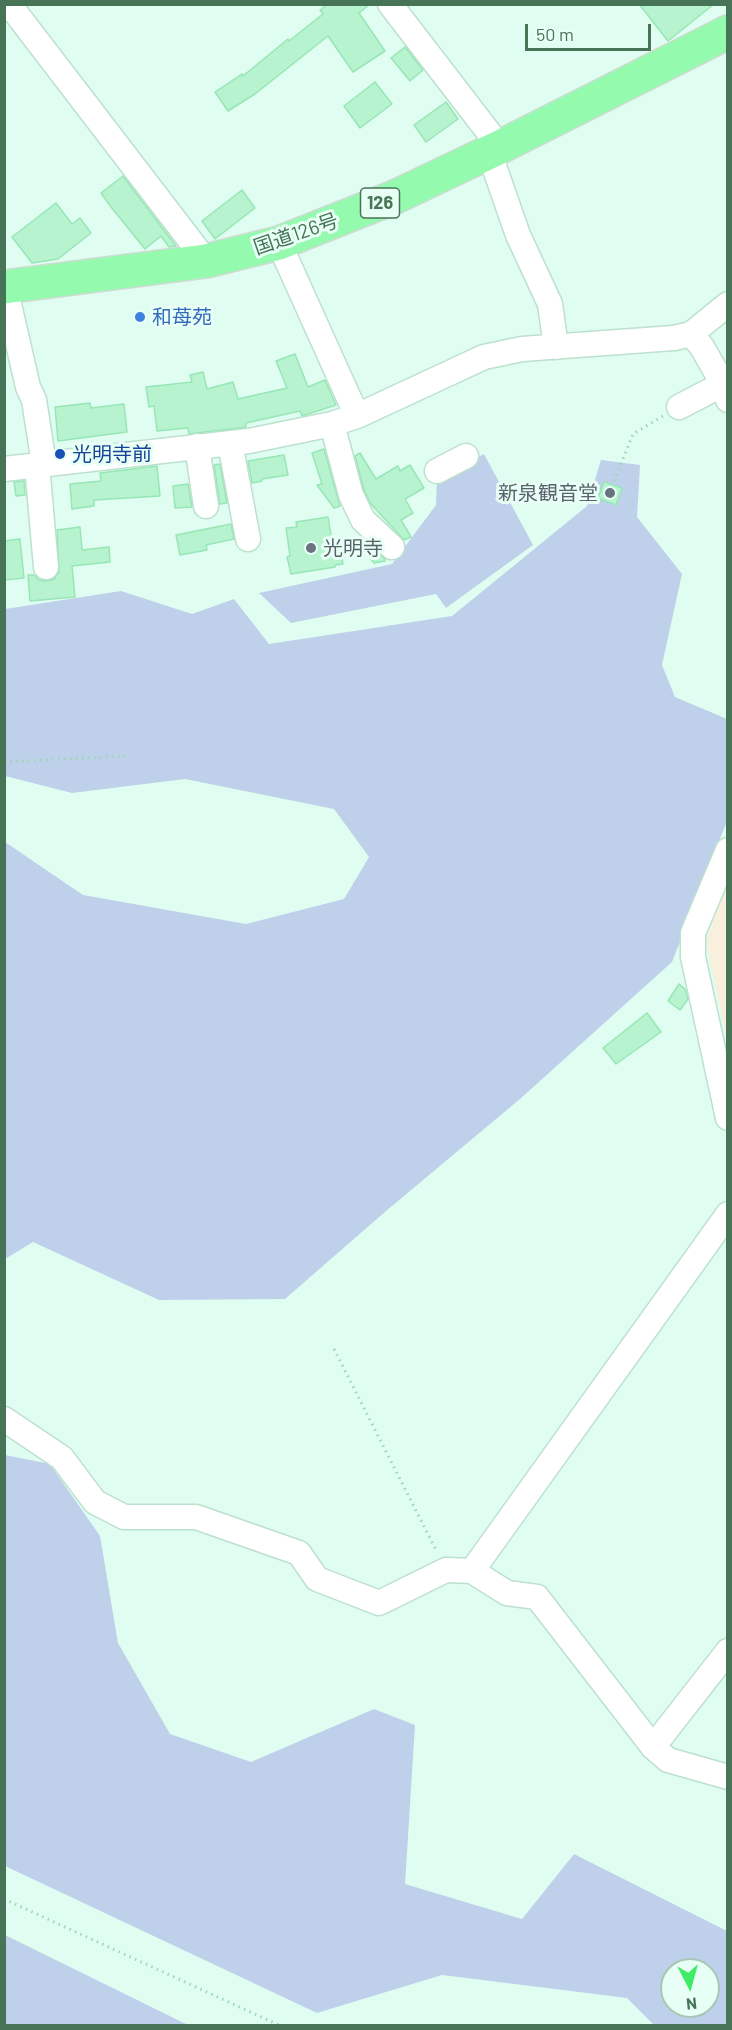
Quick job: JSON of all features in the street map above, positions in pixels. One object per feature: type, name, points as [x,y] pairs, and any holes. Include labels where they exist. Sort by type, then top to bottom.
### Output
[{"type":"highway","name":"国道126号","points":[[5,287],[206,261],[279,243],[395,197],[495,150],[728,32]]},
{"type":"street","points":[[9,4],[206,261]]},
{"type":"street","points":[[390,4],[495,150],[518,235],[550,304],[556,347]]},
{"type":"street","points":[[279,243],[357,416]]},
{"type":"street","points":[[5,287],[28,387],[34,400],[41,465],[46,567]]},
{"type":"street","points":[[4,469],[230,443],[295,433],[357,416],[484,357],[522,349],[674,338],[690,334],[728,304]]},
{"type":"street","points":[[679,407],[725,392],[702,347],[690,334]]},
{"type":"street","points":[[332,424],[351,495],[363,520],[392,547]]},
{"type":"street","points":[[230,443],[248,539]]},
{"type":"street","points":[[196,446],[206,506]]},
{"type":"street","points":[[437,471],[466,456]]},
{"type":"street","points":[[728,850],[693,933],[693,957],[728,1118]]},
{"type":"street","points":[[472,1571],[728,1214]]},
{"type":"street","points":[[4,1419],[62,1458],[94,1502],[124,1517],[196,1517],[299,1553],[317,1579],[379,1603],[446,1570],[472,1571],[507,1593],[537,1597],[653,1747],[668,1760],[728,1777]]},
{"type":"street","points":[[653,1747],[728,1651]]},
{"type":"path","points":[[614,481],[633,434],[679,407]]},
{"type":"path","points":[[4,762],[125,756]]},
{"type":"path","points":[[334,1349],[446,1570]]},
{"type":"path","points":[[4,1899],[281,2025]]},
{"type":"shaded area","points":[[484,454],[533,545],[446,608],[436,594],[291,623],[259,593],[392,564],[436,505],[437,478]]},
{"type":"shaded area","points":[[601,460],[640,465],[637,517],[682,574],[662,665],[675,697],[727,719],[727,821],[672,962],[520,1099],[285,1299],[159,1300],[33,1242],[5,1259],[5,842],[83,895],[246,924],[344,899],[369,857],[334,809],[185,779],[72,793],[5,776],[5,609],[121,591],[192,614],[234,599],[269,644],[452,616],[587,506]]},
{"type":"shaded area","points":[[727,881],[727,1040],[706,942]]},
{"type":"shaded area","points":[[5,1455],[50,1464],[100,1536],[118,1643],[170,1734],[251,1762],[374,1709],[415,1725],[405,1884],[522,1919],[574,1854],[727,1931],[727,2025],[654,2025],[627,1998],[442,1975],[317,2013],[5,1866]]},
{"type":"shaded area","points":[[5,1935],[188,2025],[5,2025]]},
{"type":"building","points":[[328,4],[370,4],[359,13],[385,51],[353,72],[328,36],[255,94],[228,111],[215,92],[242,74],[243,76],[288,39],[289,41],[323,14],[320,10]]},
{"type":"building","points":[[639,4],[714,4],[668,41]]},
{"type":"building","points":[[405,47],[423,70],[410,81],[391,58]]},
{"type":"building","points":[[375,82],[392,104],[360,128],[344,106]]},
{"type":"building","points":[[446,102],[458,119],[426,142],[414,125]]},
{"type":"building","points":[[123,176],[176,246],[169,247],[161,236],[145,249],[111,207],[101,193]]},
{"type":"building","points":[[242,190],[255,208],[215,239],[202,221]]},
{"type":"building","points":[[56,203],[72,224],[80,218],[91,233],[58,259],[32,263],[12,237]]},
{"type":"building","points":[[295,354],[308,387],[325,380],[336,405],[302,416],[300,411],[246,423],[246,427],[189,434],[188,428],[157,431],[154,406],[149,407],[146,387],[192,382],[190,375],[203,372],[207,389],[233,382],[238,399],[287,388],[276,361]]},
{"type":"building","points":[[90,403],[91,408],[124,404],[127,432],[58,441],[55,407]]},
{"type":"building","points":[[324,449],[340,506],[334,508],[317,485],[322,484],[312,453]]},
{"type":"building","points":[[360,453],[376,479],[398,466],[400,471],[410,465],[424,488],[405,499],[413,513],[401,520],[411,537],[404,540],[371,504],[364,490],[355,456]]},
{"type":"building","points":[[284,455],[288,475],[252,483],[248,461]]},
{"type":"building","points":[[220,464],[227,503],[220,504],[214,465]]},
{"type":"building","points":[[157,466],[160,496],[94,500],[94,506],[72,509],[70,484],[101,481],[100,473]]},
{"type":"building","points":[[24,481],[25,495],[16,496],[14,482]]},
{"type":"building","name":"新泉観音堂","points":[[604,482],[622,488],[616,505],[598,498]]},
{"type":"building","points":[[188,484],[192,507],[175,508],[173,486]]},
{"type":"building","name":"光明寺","points":[[328,517],[333,547],[340,546],[343,564],[291,574],[287,557],[290,556],[286,528],[297,527],[296,522]]},
{"type":"building","points":[[231,524],[234,539],[206,545],[207,550],[180,555],[176,535]]},
{"type":"building","points":[[80,527],[82,550],[109,547],[110,562],[72,566],[75,597],[30,601],[28,575],[34,575],[39,580],[47,581],[54,579],[59,572],[57,530]]},
{"type":"building","points":[[20,539],[24,578],[4,580],[4,541]]},
{"type":"building","points":[[370,546],[385,561],[374,563],[367,554]]},
{"type":"building","points":[[679,984],[685,989],[688,999],[680,1010],[668,1001]]},
{"type":"building","points":[[647,1013],[661,1032],[616,1064],[603,1048]]},
{"type":"place","name":"和苺苑","points":[[140,317]]},
{"type":"place","name":"光明寺前","points":[[60,454]]},
{"type":"place","name":"新泉観音堂","points":[[610,493]]},
{"type":"place","name":"光明寺","points":[[311,548]]}]
